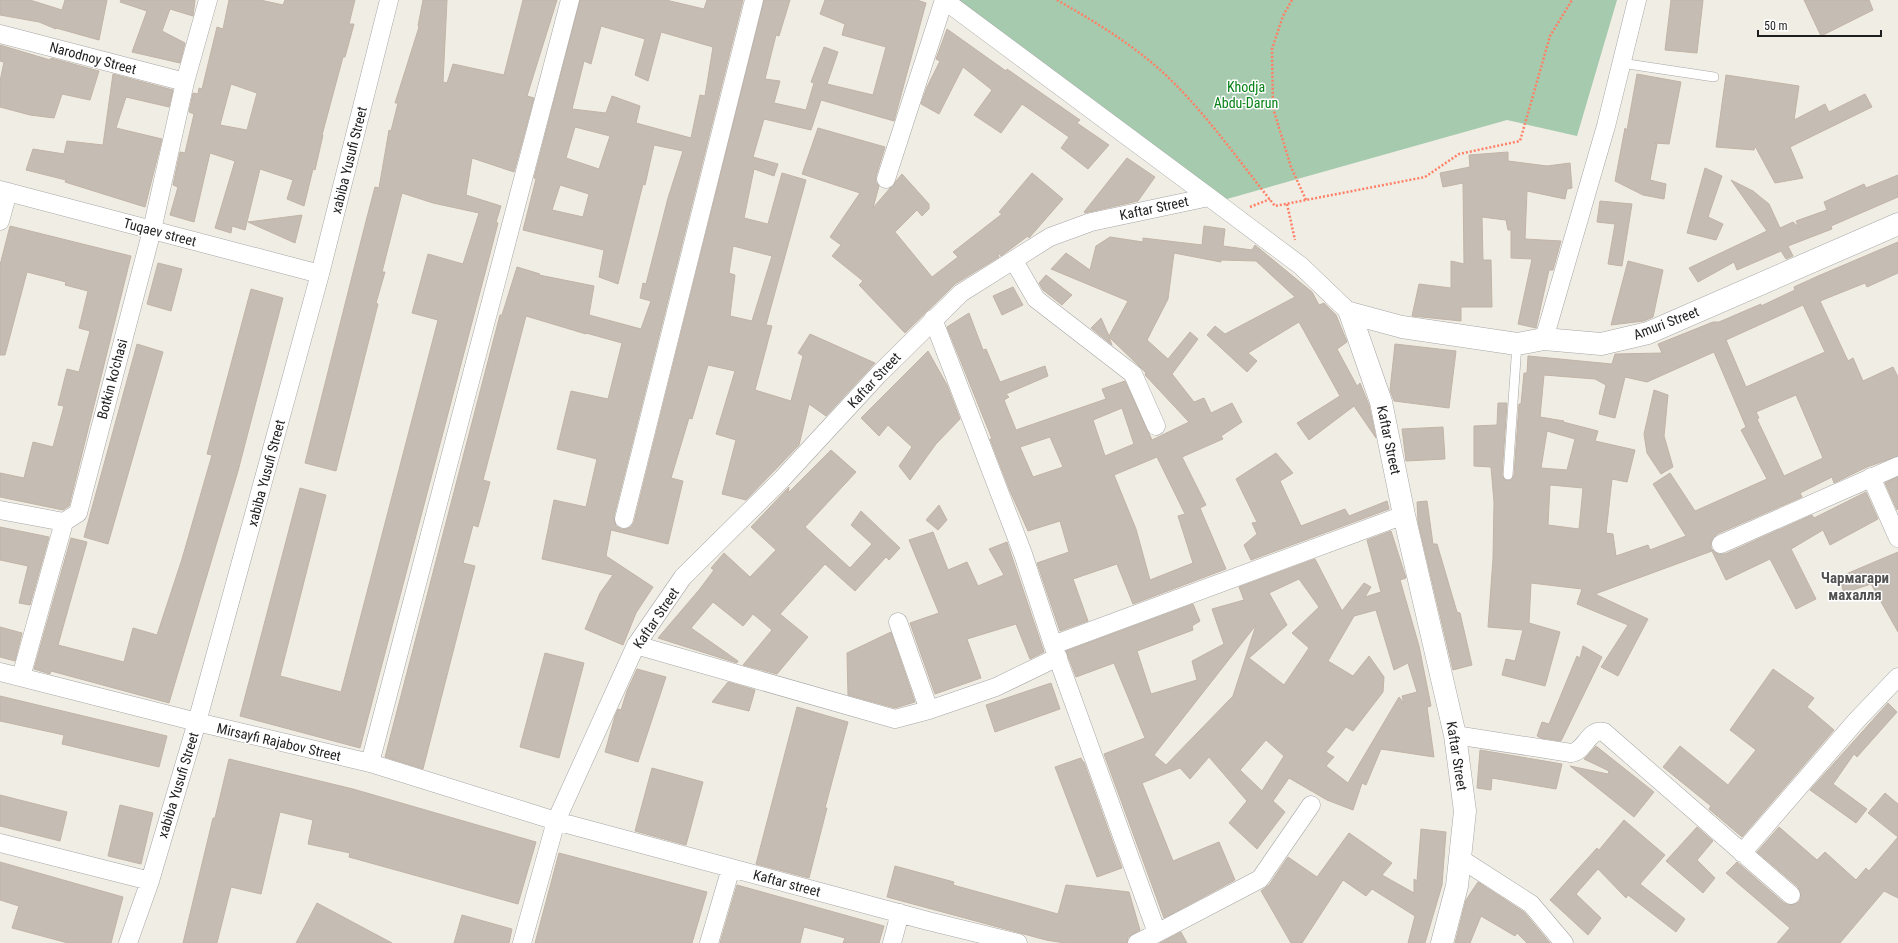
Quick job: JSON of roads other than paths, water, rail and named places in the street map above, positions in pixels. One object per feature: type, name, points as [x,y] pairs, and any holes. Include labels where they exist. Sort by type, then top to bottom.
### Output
[{"type":"street","name":"Botkin ko'chasi","points":[[64,522],[78,513],[152,230],[185,82],[208,0]]},
{"type":"street","name":"xabiba Yusufi Street","points":[[128,943],[150,881],[197,722],[320,274],[389,0]]},
{"type":"street","points":[[370,763],[570,0]]},
{"type":"street","points":[[624,519],[754,0]]},
{"type":"street","points":[[886,180],[944,0],[1209,197]]},
{"type":"street","points":[[1544,339],[1606,126],[1637,0]]},
{"type":"street","name":"Narodnoy Street","points":[[0,34],[185,82]]},
{"type":"street","name":"Tuqaev street","points":[[4,191],[320,274]]},
{"type":"street","points":[[0,221],[4,191]]},
{"type":"street","name":"Kaftar Street","points":[[522,943],[556,821],[636,645],[683,577],[782,479],[878,375],[961,293],[1050,237],[1091,222],[1209,197],[1301,266],[1350,313],[1381,402],[1404,515],[1456,735],[1465,811],[1457,886],[1442,943]]},
{"type":"street","name":"Amuri Street","points":[[1350,313],[1402,327],[1517,344],[1544,339],[1601,344],[1648,333],[1898,224]]},
{"type":"street","points":[[1014,261],[1036,299],[1133,374],[1156,426]]},
{"type":"street","points":[[933,319],[1023,554],[1055,651],[1157,933]]},
{"type":"street","points":[[1721,544],[1898,466]]},
{"type":"street","points":[[1872,477],[1898,538]]},
{"type":"street","points":[[0,510],[64,522],[21,677]]},
{"type":"street","points":[[636,645],[895,719],[929,710],[996,687],[1055,651],[1404,515]]},
{"type":"street","points":[[898,622],[929,710]]},
{"type":"street","name":"Mirsayfi Rajabov Street","points":[[0,672],[197,722],[370,763],[556,821]]},
{"type":"street","points":[[1742,853],[1856,721],[1898,678]]},
{"type":"street","points":[[1456,735],[1571,753],[1580,749],[1594,732],[1599,730],[1604,732],[1791,895]]},
{"type":"street","points":[[1136,943],[1260,879],[1311,805]]},
{"type":"street","name":"Kaftar street","points":[[556,821],[1018,943]]},
{"type":"street","points":[[0,843],[150,881]]},
{"type":"street","points":[[1461,859],[1531,904],[1564,943]]},
{"type":"street","points":[[709,943],[731,868]]},
{"type":"street","points":[[892,943],[900,913]]},
{"type":"lane","points":[[1621,63],[1714,77]]},
{"type":"lane","points":[[1508,475],[1517,344]]},
{"type":"district","name":"Чармагари махалля","points":[[1855,586]]},
{"type":"park label","name":"Khodja Abdu-Darun","points":[[1246,96]]}]
